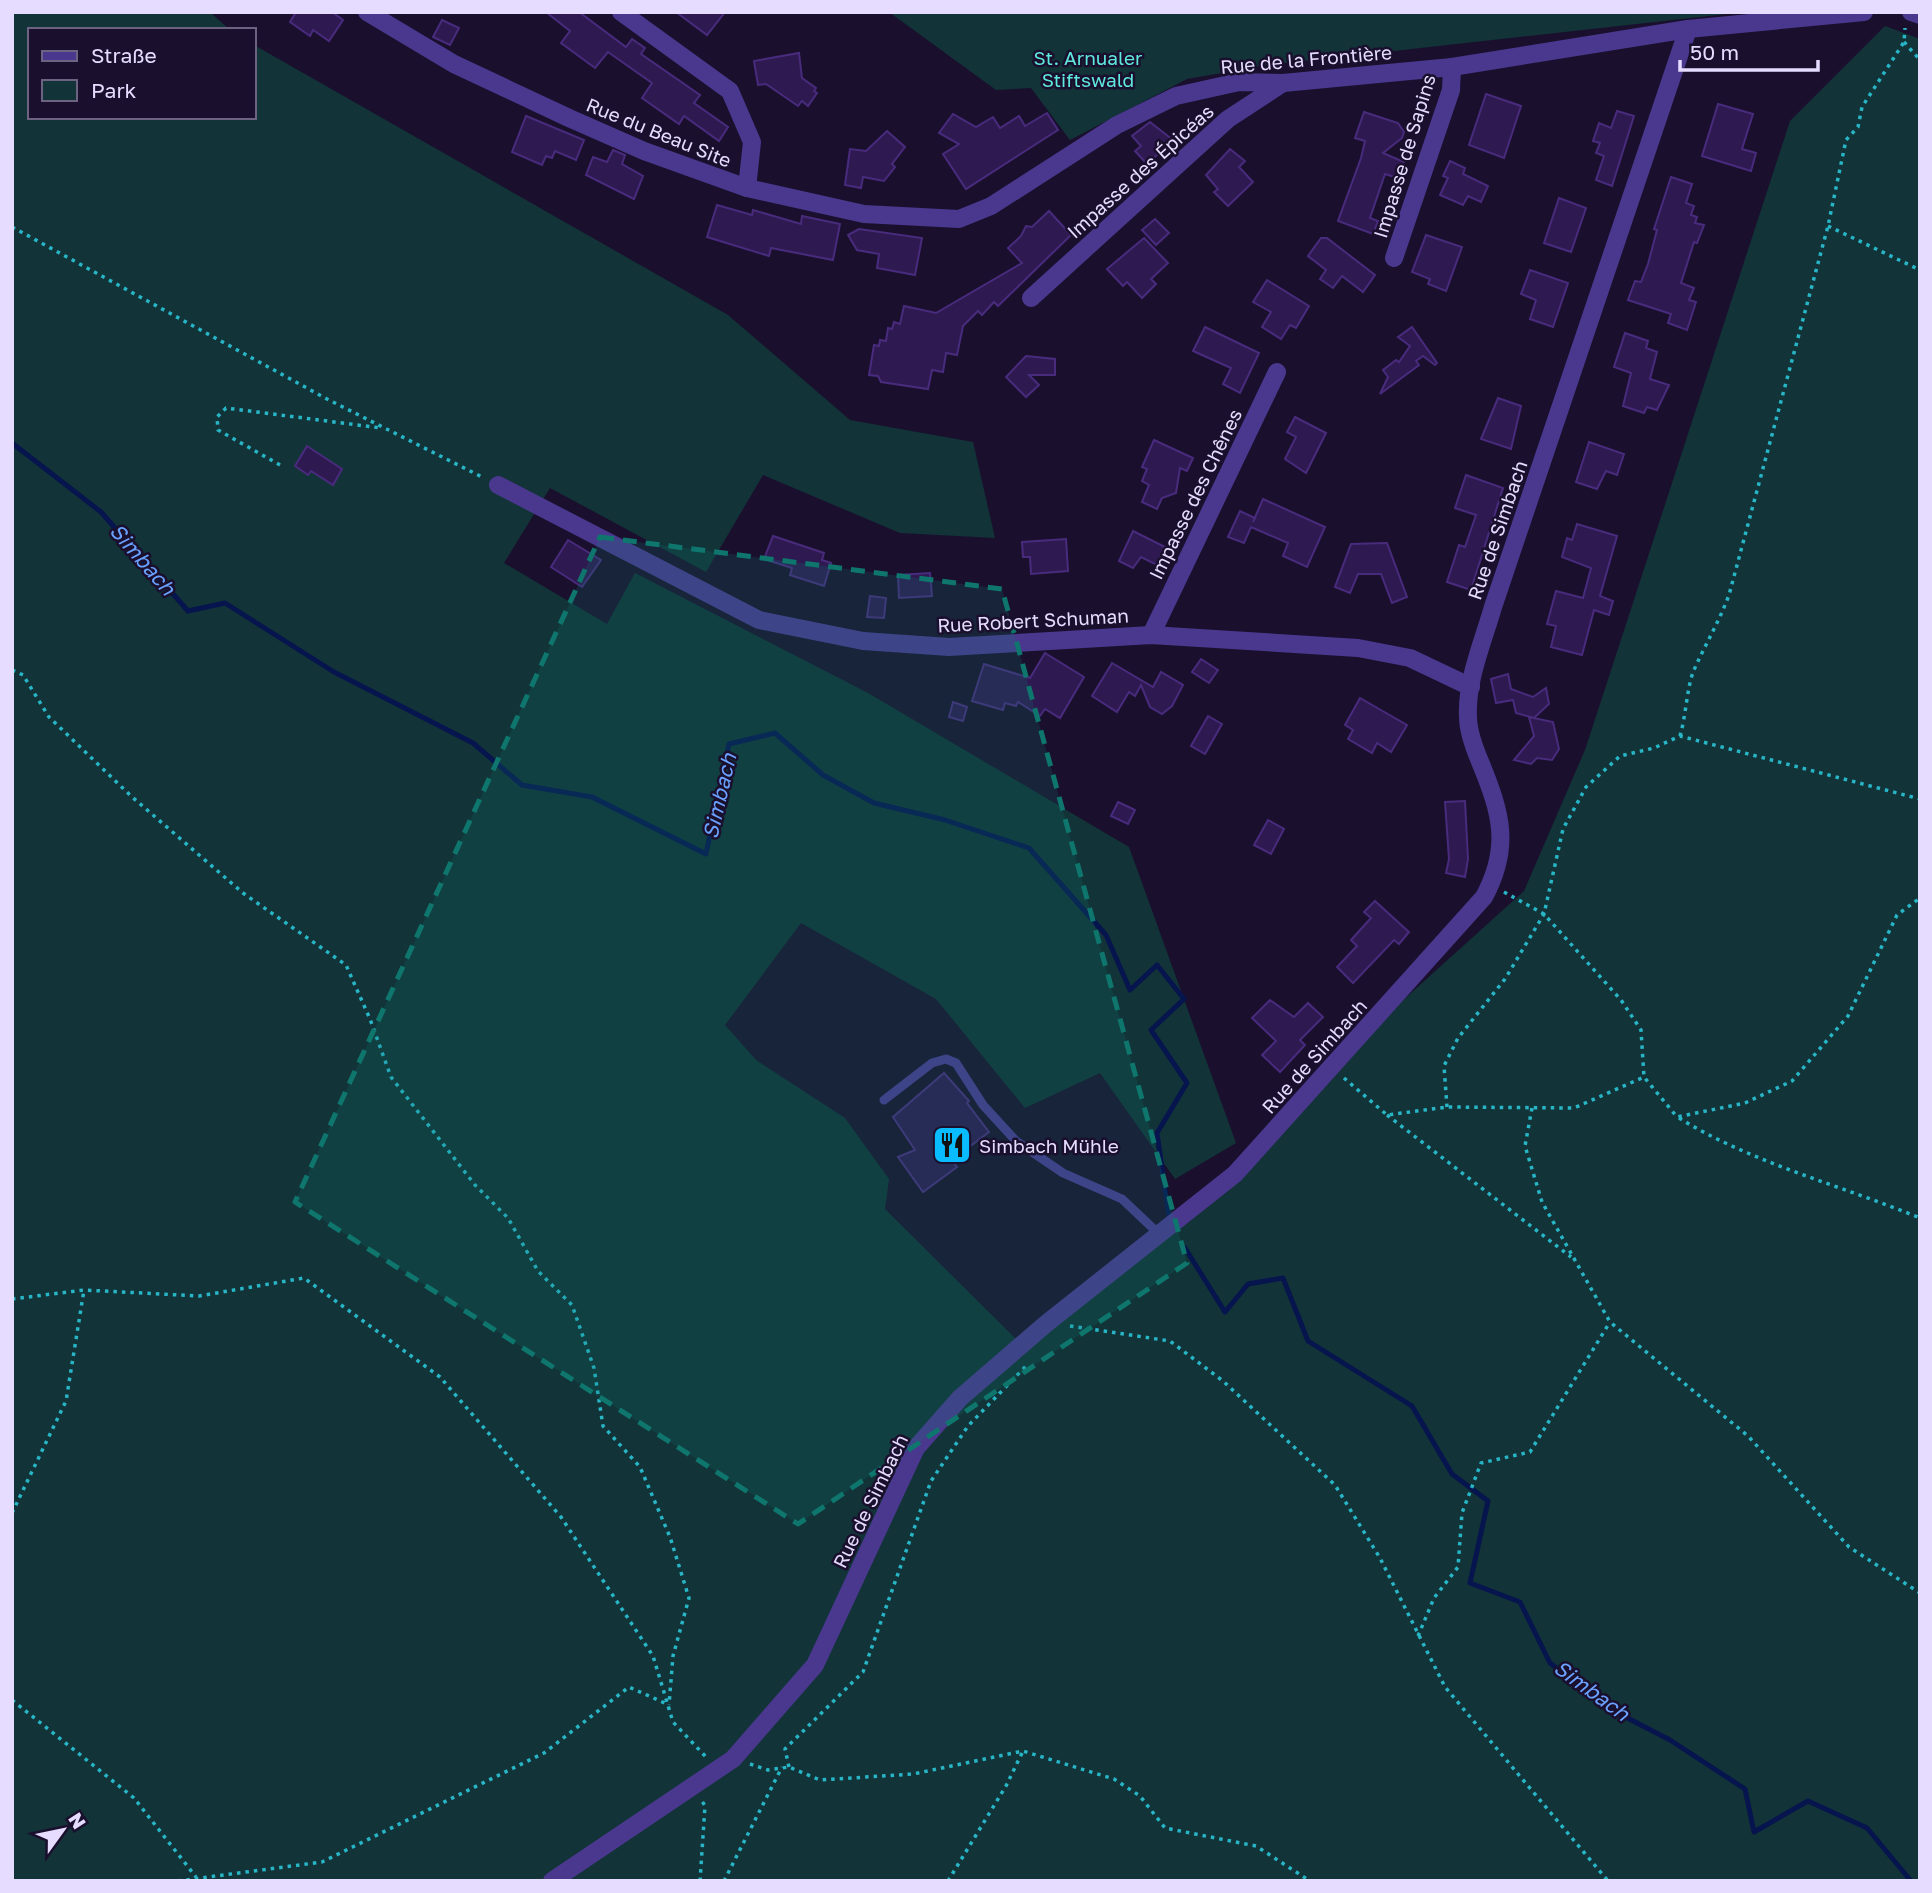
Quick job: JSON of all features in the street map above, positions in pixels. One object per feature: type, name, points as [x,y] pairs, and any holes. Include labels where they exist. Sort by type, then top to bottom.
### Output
[{"type":"street","name":"Rue du Beau Site","points":[[367,12],[454,64],[569,118],[644,151],[747,188],[864,214],[960,219]]},
{"type":"street","points":[[621,12],[730,91],[752,142],[747,188]]},
{"type":"street","name":"Rue de la Frontière","points":[[960,219],[991,206],[1117,125],[1176,96],[1240,82],[1283,83],[1452,67],[1688,29],[1864,12]]},
{"type":"street","name":"Rue de Simbach","points":[[552,1881],[694,1788],[733,1759],[815,1665],[916,1448],[960,1398],[1047,1323],[1235,1174],[1330,1066],[1456,931],[1491,885],[1503,849],[1497,804],[1476,752],[1468,718],[1471,687],[1493,607],[1688,29]]},
{"type":"street","name":"Impasse de Sapins","points":[[1394,258],[1451,90],[1452,67]]},
{"type":"street","name":"Impasse des Épicéas","points":[[1031,298],[1228,118],[1283,83]]},
{"type":"street","name":"Impasse des Chênes","points":[[1151,635],[1277,372]]},
{"type":"street","name":"Rue Robert Schuman","points":[[498,485],[759,620],[863,641],[949,647],[1151,635],[1358,648],[1410,658],[1471,687]]},
{"type":"lane","points":[[884,1100],[932,1063],[946,1059],[956,1063],[983,1105],[1016,1141],[1063,1173],[1122,1199],[1159,1234]]},
{"type":"path","points":[[1680,736],[1688,712],[1692,673],[1714,634],[1729,595],[1828,226],[1846,140],[1858,127],[1862,107],[1904,42],[1912,16]]},
{"type":"path","points":[[1904,42],[1920,60]]},
{"type":"path","points":[[1828,226],[1920,270]]},
{"type":"path","points":[[12,227],[387,429],[498,485]]},
{"type":"path","points":[[280,465],[218,430],[217,417],[226,408],[387,429]]},
{"type":"path","points":[[12,670],[23,676],[49,717],[131,796],[243,893],[345,965],[370,1019],[391,1077],[475,1185],[508,1217],[538,1272],[572,1305],[594,1368],[603,1426],[640,1467],[670,1537],[689,1598],[673,1656],[669,1705]]},
{"type":"path","points":[[1447,1107],[1444,1066],[1458,1038],[1505,979],[1544,914],[1563,830],[1586,787],[1620,756],[1654,748],[1680,736],[1920,799]]},
{"type":"path","points":[[1491,885],[1544,914],[1621,1000],[1642,1030],[1644,1077],[1677,1117],[1717,1142],[1854,1191],[1920,1219]]},
{"type":"path","points":[[1677,1117],[1745,1103],[1792,1081],[1848,1016],[1897,915],[1920,898]]},
{"type":"path","points":[[1330,1066],[1387,1115],[1572,1258]]},
{"type":"path","points":[[1387,1115],[1447,1107],[1574,1108],[1644,1077]]},
{"type":"path","points":[[1532,1108],[1525,1146],[1542,1202],[1610,1322],[1748,1436],[1849,1547],[1920,1593]]},
{"type":"path","points":[[12,1299],[84,1290],[199,1296],[304,1278],[440,1377],[561,1517],[653,1656],[673,1722],[717,1771]]},
{"type":"path","points":[[12,1513],[66,1401],[84,1290]]},
{"type":"path","points":[[1418,1636],[1434,1598],[1458,1567],[1462,1513],[1481,1463],[1530,1452],[1610,1322]]},
{"type":"path","points":[[1047,1323],[1170,1341],[1223,1381],[1335,1485],[1381,1558],[1445,1687],[1608,1881]]},
{"type":"path","points":[[789,1767],[785,1749],[863,1672],[931,1481],[968,1426],[1026,1368],[1031,1356]]},
{"type":"path","points":[[178,1881],[322,1862],[544,1753],[629,1687],[669,1705]]},
{"type":"path","points":[[12,1700],[134,1798],[196,1877]]},
{"type":"path","points":[[733,1759],[768,1770],[789,1767],[820,1780],[914,1774],[1023,1751],[1114,1779],[1140,1796],[1165,1828],[1256,1846],[1310,1881]]},
{"type":"path","points":[[948,1881],[1006,1786],[1023,1751]]},
{"type":"path","points":[[724,1881],[782,1767]]},
{"type":"path","points":[[694,1788],[705,1806],[700,1881]]},
{"type":"highlighted area","points":[[600,537],[1002,589],[1187,1263],[798,1524],[295,1202]]},
{"type":"green space","points":[[12,12],[210,12],[228,28],[28,28],[28,119],[256,119],[256,46],[728,315],[850,420],[973,442],[995,538],[900,533],[763,475],[706,572],[550,488],[504,563],[607,624],[635,573],[868,693],[1129,847],[1236,1143],[1175,1179],[1100,1073],[1025,1108],[936,999],[801,923],[725,1025],[756,1060],[845,1118],[889,1179],[885,1209],[1023,1346],[1174,1229],[1330,1066],[1524,891],[1585,750],[1790,121],[1885,26],[1920,39],[1920,1881],[12,1881]]},
{"type":"green space","name":"St. Arnualer Stiftswald","points":[[889,12],[1745,12],[1268,65],[1187,79],[1070,140],[1031,88],[996,90]]},
{"type":"building","points":[[296,12],[332,12],[343,20],[329,41],[313,30],[310,36],[290,22]]},
{"type":"building","points":[[546,12],[579,12],[626,47],[632,39],[645,48],[641,54],[700,95],[694,103],[728,127],[719,141],[684,116],[679,124],[642,98],[652,83],[608,52],[595,68],[561,43],[570,31]]},
{"type":"building","points":[[676,12],[725,12],[707,35]]},
{"type":"building","points":[[442,20],[459,28],[450,45],[433,37]]},
{"type":"building","points":[[799,53],[802,78],[816,88],[814,91],[817,93],[808,106],[802,101],[798,106],[766,84],[758,85],[754,61]]},
{"type":"building","points":[[1486,94],[1521,106],[1504,158],[1469,145]]},
{"type":"building","points":[[1718,104],[1753,114],[1742,149],[1756,153],[1751,171],[1702,156]]},
{"type":"building","points":[[1617,111],[1634,116],[1612,186],[1596,180],[1604,156],[1596,153],[1600,143],[1593,141],[1599,123],[1611,128]]},
{"type":"building","points":[[1364,112],[1398,123],[1404,132],[1402,138],[1383,153],[1404,162],[1398,178],[1385,174],[1370,218],[1378,221],[1373,234],[1338,221],[1361,158],[1365,141],[1355,138]]},
{"type":"building","points":[[1047,113],[1058,130],[966,189],[943,154],[959,144],[939,133],[953,114],[976,127],[993,117],[1000,128],[1019,116],[1025,126]]},
{"type":"building","points":[[526,116],[584,140],[576,160],[555,151],[552,158],[546,156],[542,165],[512,152]]},
{"type":"building","points":[[1150,122],[1173,140],[1147,164],[1135,151],[1141,146],[1132,136]]},
{"type":"building","points":[[887,131],[905,147],[892,164],[895,167],[884,181],[863,177],[861,188],[845,185],[850,149],[866,151]]},
{"type":"building","points":[[1230,149],[1245,161],[1239,167],[1253,182],[1228,206],[1214,192],[1218,189],[1206,175]]},
{"type":"building","points":[[613,150],[625,155],[622,164],[643,176],[634,199],[586,175],[593,157],[607,162]]},
{"type":"building","points":[[1450,161],[1465,168],[1463,174],[1488,186],[1481,202],[1468,196],[1463,205],[1440,195],[1448,178],[1443,176]]},
{"type":"building","points":[[1671,177],[1692,184],[1686,203],[1694,206],[1691,215],[1697,217],[1695,223],[1704,225],[1697,243],[1694,242],[1681,283],[1694,288],[1689,300],[1696,302],[1687,330],[1668,323],[1671,314],[1628,300],[1635,281],[1641,282],[1648,264],[1657,230],[1654,229]]},
{"type":"building","points":[[1559,198],[1586,208],[1571,252],[1544,243]]},
{"type":"building","points":[[717,205],[752,215],[753,210],[801,224],[802,216],[840,224],[833,260],[771,248],[769,256],[707,237]]},
{"type":"building","points":[[1049,211],[1071,235],[998,306],[994,302],[982,315],[978,311],[963,326],[957,355],[946,353],[943,372],[932,370],[928,389],[881,382],[878,376],[869,375],[874,345],[879,346],[880,340],[886,341],[888,328],[892,329],[894,322],[900,324],[904,306],[936,313],[1022,263],[1008,248],[1021,236],[1026,226],[1032,227]]},
{"type":"building","points":[[1155,219],[1169,233],[1156,245],[1142,230]]},
{"type":"building","points":[[859,229],[922,238],[915,275],[877,268],[879,254],[857,250],[848,235]]},
{"type":"building","points":[[1426,235],[1462,247],[1446,291],[1428,284],[1430,279],[1412,272]]},
{"type":"building","points":[[1144,238],[1168,263],[1151,279],[1156,284],[1142,298],[1127,282],[1123,286],[1107,269]]},
{"type":"building","points":[[1321,238],[1327,238],[1375,275],[1363,292],[1342,276],[1333,288],[1320,279],[1326,270],[1308,256]]},
{"type":"building","points":[[1530,270],[1568,283],[1553,327],[1530,319],[1536,300],[1521,294]]},
{"type":"building","points":[[1267,280],[1309,306],[1296,328],[1290,325],[1281,339],[1262,327],[1271,312],[1253,302]]},
{"type":"building","points":[[1205,327],[1259,353],[1240,393],[1223,384],[1231,368],[1193,351]]},
{"type":"building","points":[[1412,327],[1437,363],[1435,365],[1423,356],[1416,361],[1419,365],[1380,394],[1388,377],[1383,370],[1396,360],[1399,362],[1410,346],[1398,337]]},
{"type":"building","points":[[1625,333],[1648,341],[1646,348],[1657,352],[1650,379],[1669,385],[1657,410],[1647,407],[1644,413],[1623,406],[1631,373],[1614,367]]},
{"type":"building","points":[[1026,356],[1055,359],[1055,375],[1029,375],[1039,385],[1026,397],[1006,377]]},
{"type":"building","points":[[1498,398],[1521,406],[1511,449],[1481,439]]},
{"type":"building","points":[[1295,417],[1326,433],[1306,473],[1285,459],[1296,437],[1287,432]]},
{"type":"building","points":[[1154,440],[1193,458],[1187,471],[1180,468],[1176,493],[1162,498],[1157,509],[1142,502],[1149,485],[1142,481],[1147,469],[1142,467]]},
{"type":"building","points":[[1589,442],[1624,454],[1617,475],[1606,471],[1597,489],[1576,482]]},
{"type":"building","points":[[307,446],[342,469],[333,485],[311,471],[308,475],[295,466]]},
{"type":"building","points":[[1466,475],[1503,488],[1471,590],[1447,582],[1459,545],[1465,547],[1476,515],[1455,508]]},
{"type":"building","points":[[1263,499],[1325,527],[1307,567],[1283,556],[1288,543],[1251,527],[1244,543],[1228,537],[1240,511],[1255,518]]},
{"type":"building","points":[[1577,524],[1617,536],[1600,596],[1613,601],[1609,615],[1594,610],[1582,655],[1551,647],[1556,626],[1547,624],[1556,591],[1583,598],[1591,568],[1562,557],[1567,538],[1572,540]]},
{"type":"building","points":[[1133,531],[1165,547],[1157,565],[1141,557],[1133,568],[1119,561]]},
{"type":"building","points":[[773,536],[824,553],[822,560],[831,563],[824,586],[790,575],[792,568],[764,559]]},
{"type":"building","points":[[1066,539],[1068,571],[1031,574],[1030,557],[1023,557],[1022,542]]},
{"type":"building","points":[[568,540],[601,560],[582,587],[551,567]]},
{"type":"building","points":[[1387,543],[1407,597],[1392,603],[1381,574],[1358,574],[1350,593],[1335,587],[1351,544]]},
{"type":"building","points":[[930,573],[932,596],[899,598],[898,575]]},
{"type":"building","points":[[870,596],[886,598],[884,618],[867,617]]},
{"type":"building","points":[[1045,653],[1084,677],[1060,718],[1045,709],[1040,716],[1018,702],[1016,706],[1005,703],[1003,710],[972,701],[984,664],[1030,678]]},
{"type":"building","points":[[1201,659],[1218,670],[1209,683],[1192,672]]},
{"type":"building","points":[[1112,663],[1153,687],[1161,672],[1183,685],[1172,706],[1162,714],[1150,707],[1141,685],[1135,696],[1129,692],[1117,712],[1092,696]]},
{"type":"building","points":[[1508,674],[1511,689],[1533,697],[1546,688],[1549,704],[1534,718],[1516,713],[1513,700],[1496,703],[1491,679]]},
{"type":"building","points":[[1360,698],[1407,725],[1391,752],[1377,743],[1372,753],[1348,739],[1353,730],[1345,725]]},
{"type":"building","points":[[953,702],[967,707],[963,721],[949,717]]},
{"type":"building","points":[[1208,716],[1222,724],[1205,754],[1191,746]]},
{"type":"building","points":[[1529,717],[1553,722],[1559,749],[1552,760],[1537,758],[1531,764],[1514,760],[1534,736]]},
{"type":"building","points":[[1465,801],[1468,859],[1465,877],[1446,873],[1449,859],[1445,802]]},
{"type":"building","points":[[1118,802],[1135,810],[1128,824],[1111,816]]},
{"type":"building","points":[[1268,820],[1284,829],[1271,854],[1254,845]]},
{"type":"building","points":[[1375,901],[1409,932],[1399,944],[1394,940],[1353,983],[1337,967],[1357,946],[1351,940],[1371,918],[1364,912]]},
{"type":"building","points":[[1270,1000],[1294,1017],[1308,1003],[1323,1017],[1300,1040],[1305,1045],[1280,1072],[1262,1055],[1276,1041],[1252,1018]]},
{"type":"building","points":[[944,1073],[969,1101],[967,1103],[989,1132],[952,1160],[957,1167],[923,1192],[898,1157],[915,1150],[893,1117]]},
{"type":"waterway","name":"Simbach","points":[[12,443],[101,512],[188,611],[225,603],[334,672],[473,743],[522,785],[592,797],[706,854],[729,744],[775,733],[823,775],[874,803],[945,820],[1029,848],[1106,935],[1130,990],[1157,965],[1184,999],[1151,1030],[1187,1083],[1157,1133],[1169,1216]]},
{"type":"waterway","name":"Simbach","points":[[1185,1248],[1225,1312],[1248,1284],[1283,1278],[1308,1341],[1412,1406],[1452,1474],[1488,1501],[1470,1583],[1520,1602],[1550,1663],[1608,1708],[1670,1740],[1745,1789],[1754,1832],[1808,1801],[1867,1828],[1911,1881]]},
{"type":"place","name":"Simbach Mühle","points":[[952,1145]]}]
